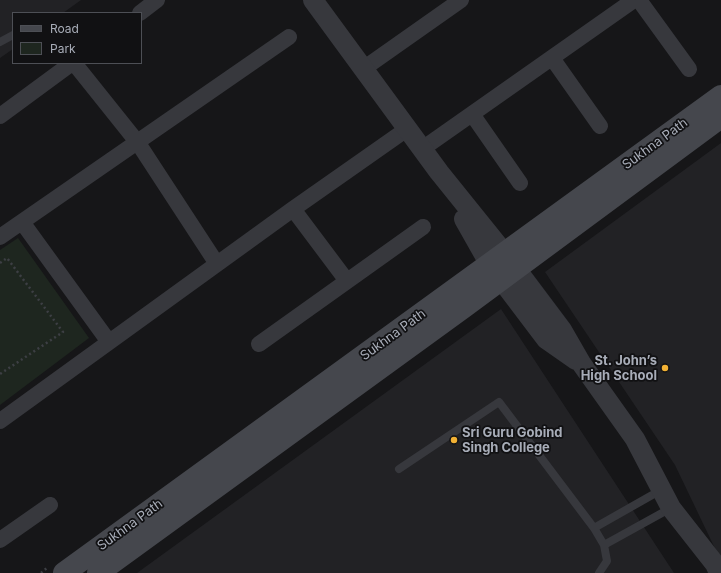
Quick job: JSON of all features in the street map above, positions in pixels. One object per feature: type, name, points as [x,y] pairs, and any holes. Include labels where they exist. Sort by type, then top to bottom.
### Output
[{"type":"main road","name":"Sukhna Path","points":[[98,573],[503,267],[721,96]]},
{"type":"main road","name":"Sukhna Path","points":[[64,573],[721,117]]},
{"type":"street","points":[[141,12],[157,0]]},
{"type":"street","points":[[313,0],[439,172],[503,267],[546,339],[581,363],[635,439],[671,508],[715,564],[719,573]]},
{"type":"street","points":[[363,69],[461,0]]},
{"type":"street","points":[[422,150],[632,1],[690,69]]},
{"type":"street","points":[[0,237],[138,143],[289,37]]},
{"type":"street","points":[[552,58],[600,126]]},
{"type":"street","points":[[0,116],[72,64]]},
{"type":"street","points":[[74,64],[138,143],[217,264]]},
{"type":"street","points":[[472,114],[520,183]]},
{"type":"street","points":[[0,421],[293,209],[407,129]]},
{"type":"street","points":[[293,209],[347,281]]},
{"type":"street","points":[[22,222],[109,342]]},
{"type":"street","points":[[259,344],[423,227]]},
{"type":"street","points":[[0,540],[50,505]]},
{"type":"lane","points":[[0,42],[12,36]]},
{"type":"lane","points":[[399,470],[499,402],[594,528],[604,545],[607,561],[599,573]]},
{"type":"lane","points":[[594,528],[661,490]]},
{"type":"lane","points":[[604,545],[671,508]]},
{"type":"path","points":[[0,263],[7,258],[63,332],[0,374]]},
{"type":"shaded area","points":[[0,0],[81,0],[64,12],[12,12],[12,50],[0,58]]},
{"type":"shaded area","name":"St. John’s High School","points":[[721,143],[721,561],[675,465],[545,272]]},
{"type":"shaded area","name":"Sri Guru Gobind Singh College","points":[[501,309],[674,573],[137,573]]},
{"type":"green space","points":[[18,238],[89,338],[0,405],[0,250]]},
{"type":"place","name":"St. John’s High School","points":[[665,368]]},
{"type":"place","name":"Sri Guru Gobind Singh College","points":[[454,440]]}]
